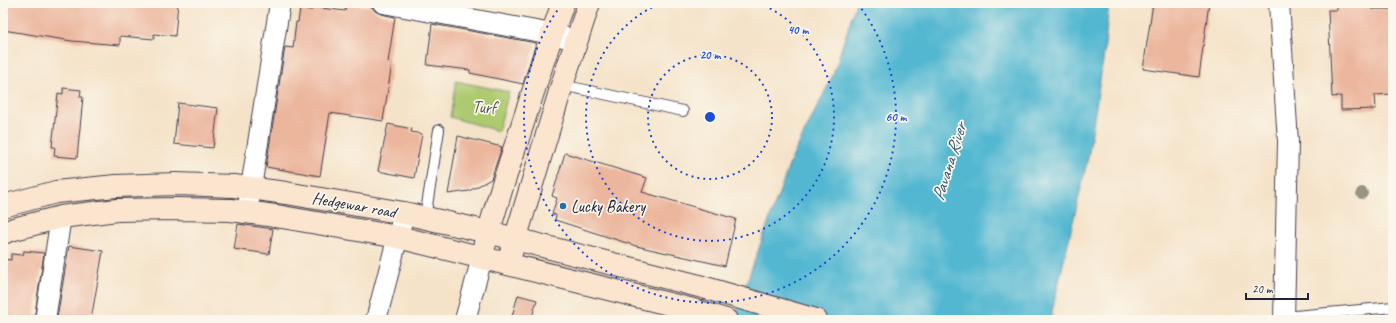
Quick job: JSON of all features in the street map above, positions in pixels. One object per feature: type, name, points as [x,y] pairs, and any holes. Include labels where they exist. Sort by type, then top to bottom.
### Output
[{"type":"main road","points":[[482,258],[488,232],[563,3]]},
{"type":"main road","points":[[508,264],[562,85],[589,3]]},
{"type":"main road","name":"Hedgewar road","points":[[3,206],[56,192],[116,186],[176,184],[250,188],[404,213],[488,232],[699,286],[816,320]]},
{"type":"main road","name":"Hedgewar road","points":[[3,233],[61,217],[117,210],[231,210],[398,237],[693,310],[726,320]]},
{"type":"street","points":[[247,213],[280,3]]},
{"type":"street","points":[[383,3],[552,34],[576,40]]},
{"type":"street","points":[[1279,3],[1288,142],[1284,318]]},
{"type":"street","points":[[376,320],[404,213]]},
{"type":"street","points":[[45,320],[61,217]]},
{"type":"street","points":[[464,320],[482,258]]},
{"type":"lane","points":[[562,85],[683,111]]},
{"type":"lane","points":[[425,218],[439,130]]},
{"type":"lane","points":[[1284,318],[1393,307]]},
{"type":"green space","name":"Turf","points":[[456,81],[509,92],[498,131],[450,117]]},
{"type":"water","name":"Pavana River","points":[[856,3],[1109,3],[1104,54],[1088,158],[1050,320],[733,320],[791,160],[833,75]]},
{"type":"building","points":[[3,3],[178,3],[175,36],[154,34],[154,39],[120,36],[120,45],[72,41],[3,30]]},
{"type":"building","points":[[346,3],[372,7],[375,11],[381,14],[395,17],[388,62],[392,63],[383,121],[330,113],[320,176],[266,167],[285,47],[293,48],[296,22],[298,22],[300,9],[312,10],[313,7],[345,11]]},
{"type":"building","points":[[1153,3],[1209,3],[1199,77],[1143,69]]},
{"type":"building","points":[[1337,3],[1372,3],[1372,9],[1393,9],[1393,94],[1375,95],[1376,109],[1341,110],[1341,96],[1332,97],[1328,10],[1337,10]]},
{"type":"building","points":[[432,24],[536,43],[523,84],[470,73],[470,70],[427,65]]},
{"type":"building","points":[[63,88],[81,90],[80,97],[83,97],[77,158],[54,156],[55,147],[52,147],[58,93],[63,94]]},
{"type":"building","points":[[178,103],[218,108],[213,148],[174,144]]},
{"type":"building","points":[[388,124],[412,129],[411,132],[422,134],[414,178],[378,171]]},
{"type":"building","points":[[458,136],[502,147],[491,179],[469,191],[448,194]]},
{"type":"building","points":[[565,153],[647,178],[642,192],[736,219],[725,266],[636,246],[555,220],[556,215],[552,214],[557,198],[552,196]]},
{"type":"building","points":[[238,224],[273,229],[269,254],[234,249]]},
{"type":"building","points":[[69,246],[103,251],[91,320],[67,320],[57,318]]},
{"type":"building","points":[[24,251],[44,253],[34,320],[3,320],[3,259],[11,260],[11,254],[23,255]]},
{"type":"building","points":[[518,295],[537,300],[531,320],[511,320]]},
{"type":"place","name":"Lucky Bakery","points":[[563,206]]}]
